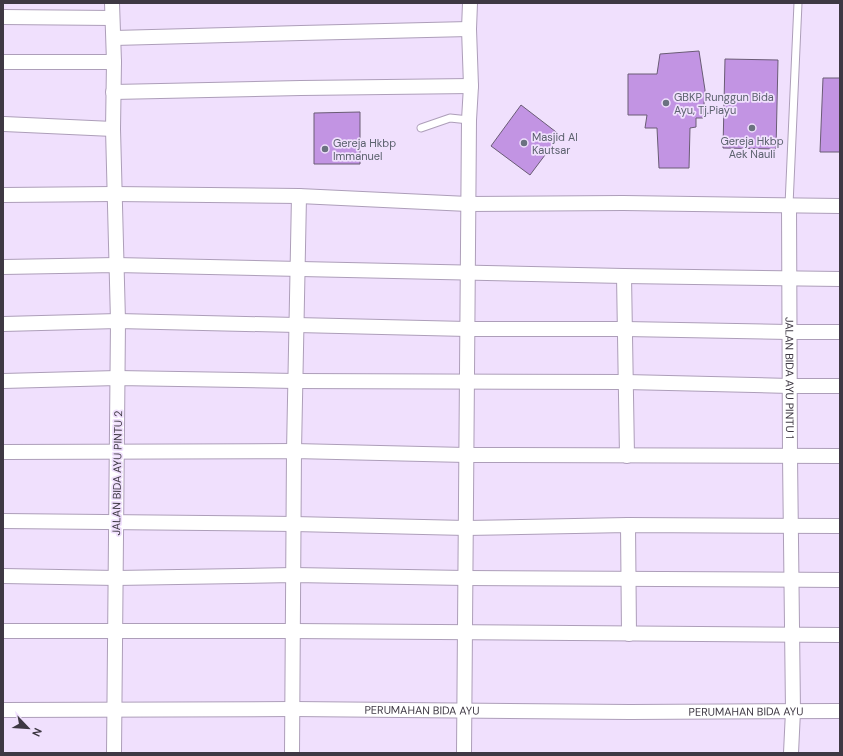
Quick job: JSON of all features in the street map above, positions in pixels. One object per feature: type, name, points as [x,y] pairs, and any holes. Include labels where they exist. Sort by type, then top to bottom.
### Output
[{"type":"street","name":"JALAN BIDA AYU PINTU 2","points":[[112,3],[114,38],[114,194],[118,321],[114,753]]},
{"type":"street","points":[[464,753],[468,204],[471,86],[469,29],[470,3]]},
{"type":"street","points":[[3,16],[112,18]]},
{"type":"street","points":[[114,38],[469,29]]},
{"type":"street","points":[[3,62],[114,62]]},
{"type":"street","points":[[113,92],[471,86]]},
{"type":"street","points":[[4,124],[113,129]]},
{"type":"street","points":[[3,195],[114,194],[299,196],[468,204],[623,203],[840,206]]},
{"type":"street","points":[[292,753],[294,451],[299,196]]},
{"type":"street","name":"JALAN BIDA AYU PINTU 1","points":[[789,205],[793,711],[792,753]]},
{"type":"street","points":[[3,267],[116,265],[624,276],[840,278]]},
{"type":"street","points":[[624,276],[627,456]]},
{"type":"street","points":[[3,324],[118,321],[467,329],[625,329],[840,332]]},
{"type":"street","points":[[3,381],[118,378],[295,381],[626,382],[840,386]]},
{"type":"street","points":[[3,452],[294,451],[466,455],[840,456]]},
{"type":"street","points":[[3,521],[294,524],[466,528],[628,525],[840,526]]},
{"type":"street","points":[[628,525],[629,634]]},
{"type":"street","points":[[3,576],[116,578],[294,575],[791,581],[840,580]]},
{"type":"street","points":[[3,631],[293,631],[792,636],[840,635]]},
{"type":"street","name":"PERUMAHAN BIDA AYU","points":[[3,710],[293,709],[630,712],[840,711]]},
{"type":"lane","name":"JALAN BIDA AYU PINTU 1","points":[[789,205],[798,3]]},
{"type":"lane","points":[[421,128],[450,118],[469,120]]},
{"type":"building","name":"GBKP Runggun Bida Ayu, Tj.Piayu","points":[[699,51],[705,90],[703,118],[696,118],[696,127],[690,128],[689,168],[659,168],[657,128],[645,128],[647,115],[628,115],[628,74],[657,74],[660,54]]},
{"type":"building","points":[[725,59],[778,60],[776,149],[723,148]]},
{"type":"building","points":[[823,78],[840,78],[840,152],[820,152]]},
{"type":"building","points":[[521,105],[560,135],[530,175],[491,146]]},
{"type":"building","points":[[360,112],[360,164],[314,164],[314,113]]},
{"type":"place","name":"GBKP Runggun Bida Ayu, Tj.Piayu","points":[[666,103]]},
{"type":"place","name":"Gereja Hkbp Aek Nauli","points":[[752,128]]},
{"type":"place","name":"Masjid Al Kautsar","points":[[524,143]]},
{"type":"place","name":"Gereja Hkbp Immanuel","points":[[325,149]]}]
